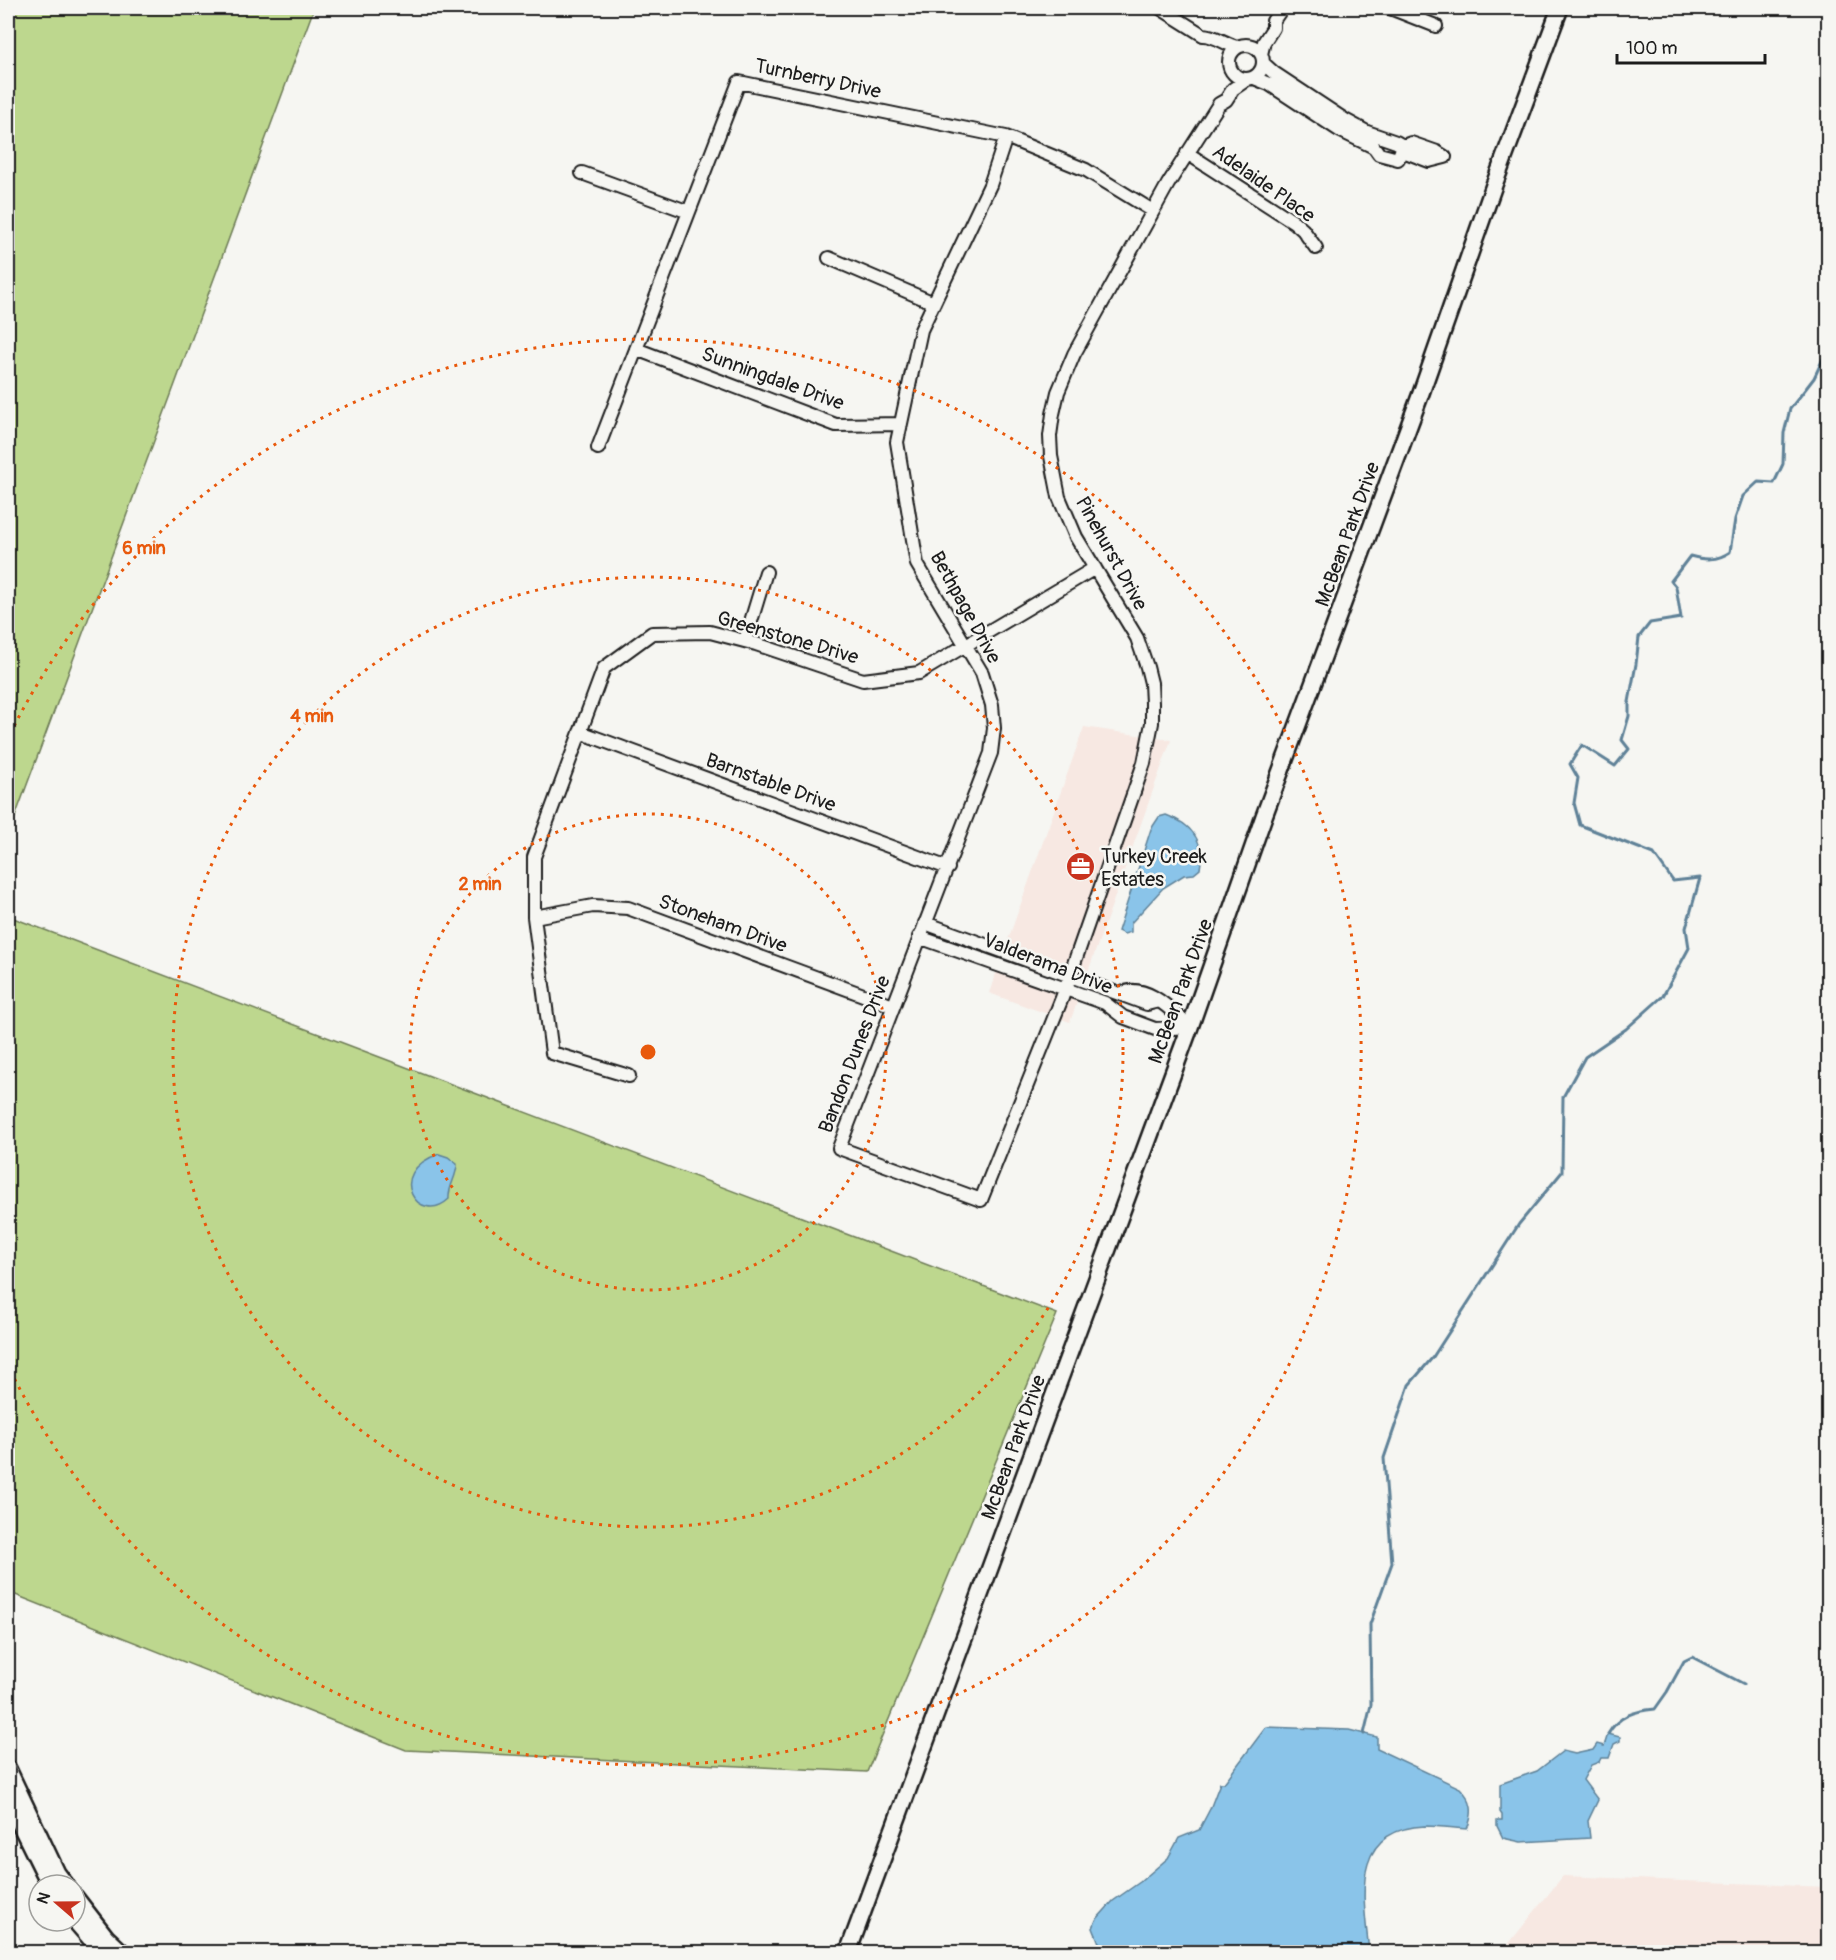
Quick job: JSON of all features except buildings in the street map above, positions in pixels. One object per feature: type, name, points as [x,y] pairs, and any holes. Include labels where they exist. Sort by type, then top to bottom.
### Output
[{"type":"main road","name":"McBean Park Drive","points":[[848,1953],[1190,1028],[1264,816],[1420,396],[1494,185],[1560,8]]},
{"type":"main road","points":[[8,1769],[57,1873]]},
{"type":"main road","points":[[8,1800],[44,1873]]},
{"type":"main road","points":[[87,1912],[122,1953]]},
{"type":"main road","points":[[85,1933],[102,1953]]},
{"type":"street","points":[[1160,8],[1203,35],[1207,42],[1218,50],[1237,78],[1269,84],[1350,136],[1374,147],[1379,154],[1398,159],[1403,146]]},
{"type":"street","points":[[1250,79],[1261,72],[1264,42],[1282,8]]},
{"type":"street","points":[[1390,8],[1436,26]]},
{"type":"street","points":[[1229,67],[1231,54],[1256,39],[1266,24],[1274,21]]},
{"type":"street","points":[[1203,35],[1211,35],[1222,43],[1255,47],[1274,73],[1367,132],[1403,146],[1411,143],[1445,157]]},
{"type":"street","name":"Pinehurst Drive","points":[[1220,104],[1220,96],[1227,85],[1229,67]]},
{"type":"street","name":"Pinehurst Drive","points":[[1067,983],[1144,763],[1152,723],[1151,683],[1143,653],[1130,625],[1076,537],[1059,497],[1051,456],[1050,436],[1053,414],[1058,392],[1069,364],[1153,210],[1220,104],[1226,100],[1233,89],[1250,79]]},
{"type":"street","name":"Turnberry Drive","points":[[598,448],[739,81],[1006,137],[1086,170],[1153,210]]},
{"type":"street","name":"Bethpage Drive","points":[[925,923],[991,753],[994,728],[992,705],[982,673],[917,564],[897,442],[921,330],[990,185],[1006,137]]},
{"type":"street","name":"Adelaide Place","points":[[1187,153],[1294,222],[1316,248]]},
{"type":"street","points":[[582,173],[689,212]]},
{"type":"street","points":[[829,258],[934,303]]},
{"type":"street","name":"Sunningdale Drive","points":[[636,349],[836,425],[901,424]]},
{"type":"street","name":"Greenstone Drive","points":[[629,1076],[552,1053],[534,916],[534,857],[604,668],[652,633],[710,632],[745,641],[863,680],[919,673],[1095,568]]},
{"type":"street","points":[[745,641],[766,572]]},
{"type":"street","name":"Barnstable Drive","points":[[580,732],[948,868]]},
{"type":"street","name":"Stoneham Drive","points":[[534,916],[593,906],[628,908],[893,1006]]},
{"type":"street","name":"Valderama Drive","points":[[925,923],[1067,983],[1115,1009],[1123,1017],[1155,1029],[1190,1028]]},
{"type":"street","name":"Bandon Dunes Drive","points":[[925,923],[839,1148],[981,1200],[1067,983]]},
{"type":"street","name":"Valderama Drive","points":[[919,937],[1067,983],[1120,994],[1137,991],[1164,1003],[1190,1028]]},
{"type":"street","points":[[1115,1009],[1113,1003],[1120,994]]},
{"type":"shaded area","name":"Turkey Creek Estates","points":[[1084,727],[1171,740],[1070,1022],[989,993]]},
{"type":"shaded area","points":[[1563,1876],[1828,1887],[1828,1952],[1502,1952]]},
{"type":"green space","points":[[8,8],[314,8],[8,836]]},
{"type":"green space","points":[[8,916],[1057,1314],[867,1772],[406,1750],[8,1592]]},
{"type":"water","points":[[1166,815],[1183,823],[1195,835],[1200,850],[1200,869],[1194,874],[1184,875],[1163,888],[1131,923],[1131,932],[1124,934],[1118,931],[1151,829],[1159,817]]},
{"type":"water","points":[[439,1154],[457,1164],[456,1173],[449,1199],[438,1206],[427,1206],[418,1202],[412,1194],[410,1184],[413,1173],[422,1163]]},
{"type":"water","points":[[1266,1727],[1349,1730],[1377,1737],[1377,1749],[1460,1788],[1468,1798],[1471,1807],[1471,1818],[1467,1829],[1425,1826],[1400,1830],[1383,1840],[1372,1853],[1366,1871],[1364,1890],[1369,1952],[1111,1952],[1104,1950],[1093,1928],[1096,1920],[1113,1901],[1168,1858],[1179,1838],[1199,1830],[1220,1783],[1224,1783]]},
{"type":"water","points":[[1608,1734],[1620,1737],[1620,1741],[1614,1744],[1609,1758],[1601,1758],[1599,1762],[1591,1765],[1583,1780],[1598,1800],[1588,1821],[1590,1838],[1521,1842],[1503,1838],[1497,1826],[1497,1820],[1502,1820],[1500,1784],[1537,1771],[1563,1751],[1575,1754],[1593,1750],[1597,1744],[1604,1746]]},
{"type":"waterway","points":[[1364,1734],[1371,1705],[1370,1624],[1392,1563],[1384,1458],[1409,1385],[1433,1357],[1519,1224],[1562,1172],[1563,1097],[1585,1057],[1626,1029],[1663,996],[1689,948],[1686,928],[1700,878],[1673,881],[1654,854],[1580,825],[1574,803],[1578,778],[1570,764],[1582,745],[1615,766],[1629,749],[1622,740],[1629,716],[1639,637],[1650,623],[1681,618],[1676,587],[1671,581],[1690,556],[1710,559],[1730,552],[1735,519],[1743,496],[1758,482],[1774,483],[1783,464],[1784,433],[1790,409],[1814,378],[1823,359],[1828,357]]},
{"type":"waterway","points":[[1608,1734],[1622,1718],[1655,1709],[1684,1661],[1692,1657],[1744,1684]]},
{"type":"place","name":"Turkey Creek Estates","points":[[1080,867]]}]
